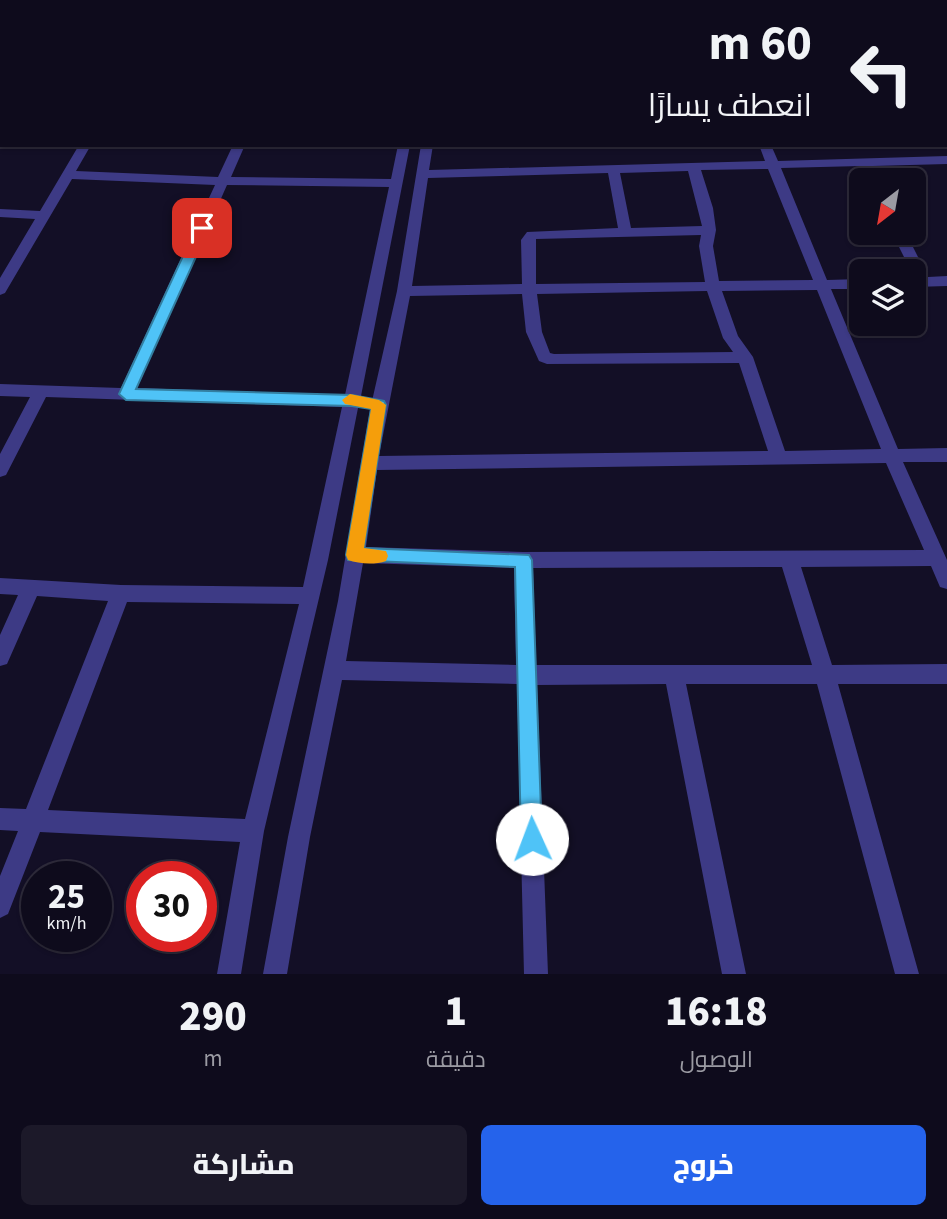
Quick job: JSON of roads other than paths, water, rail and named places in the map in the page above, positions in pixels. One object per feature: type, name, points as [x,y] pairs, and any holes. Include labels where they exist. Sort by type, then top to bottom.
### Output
[{"type":"street","points":[[0,290],[84,147]]},
{"type":"street","points":[[126,394],[238,147]]},
{"type":"street","points":[[229,974],[253,831],[319,560],[404,147]]},
{"type":"street","points":[[275,974],[299,837],[333,670],[379,405],[404,291],[426,147]]},
{"type":"street","points":[[766,147],[892,456],[947,581]]},
{"type":"street","points":[[936,147],[946,162]]},
{"type":"street","points":[[865,162],[868,168]]},
{"type":"street","points":[[421,174],[772,163],[946,162]]},
{"type":"street","points":[[693,166],[706,208],[709,230],[706,246],[713,287],[730,338],[745,357],[779,457]]},
{"type":"street","points":[[613,168],[625,232]]},
{"type":"street","points":[[68,175],[224,181],[396,183]]},
{"type":"street","points":[[0,213],[44,215]]},
{"type":"street","points":[[709,230],[531,235],[528,240],[529,289],[538,348],[544,357],[553,360],[745,357]]},
{"type":"street","points":[[926,282],[947,281]]},
{"type":"street","points":[[404,291],[849,284]]},
{"type":"street","points":[[0,390],[352,400],[379,405]]},
{"type":"street","points":[[0,470],[41,391]]},
{"type":"street","points":[[370,463],[947,455]]},
{"type":"street","points":[[354,555],[523,560],[937,558]]},
{"type":"street","points":[[789,558],[825,675],[907,974]]},
{"type":"street","points":[[523,560],[536,974]]},
{"type":"street","points":[[0,586],[121,593],[309,596]]},
{"type":"street","points":[[0,657],[31,588]]},
{"type":"street","points":[[0,906],[121,593]]},
{"type":"street","points":[[333,670],[527,675],[947,674]]},
{"type":"street","points":[[674,675],[734,974]]},
{"type":"street","points":[[0,819],[253,831]]}]
